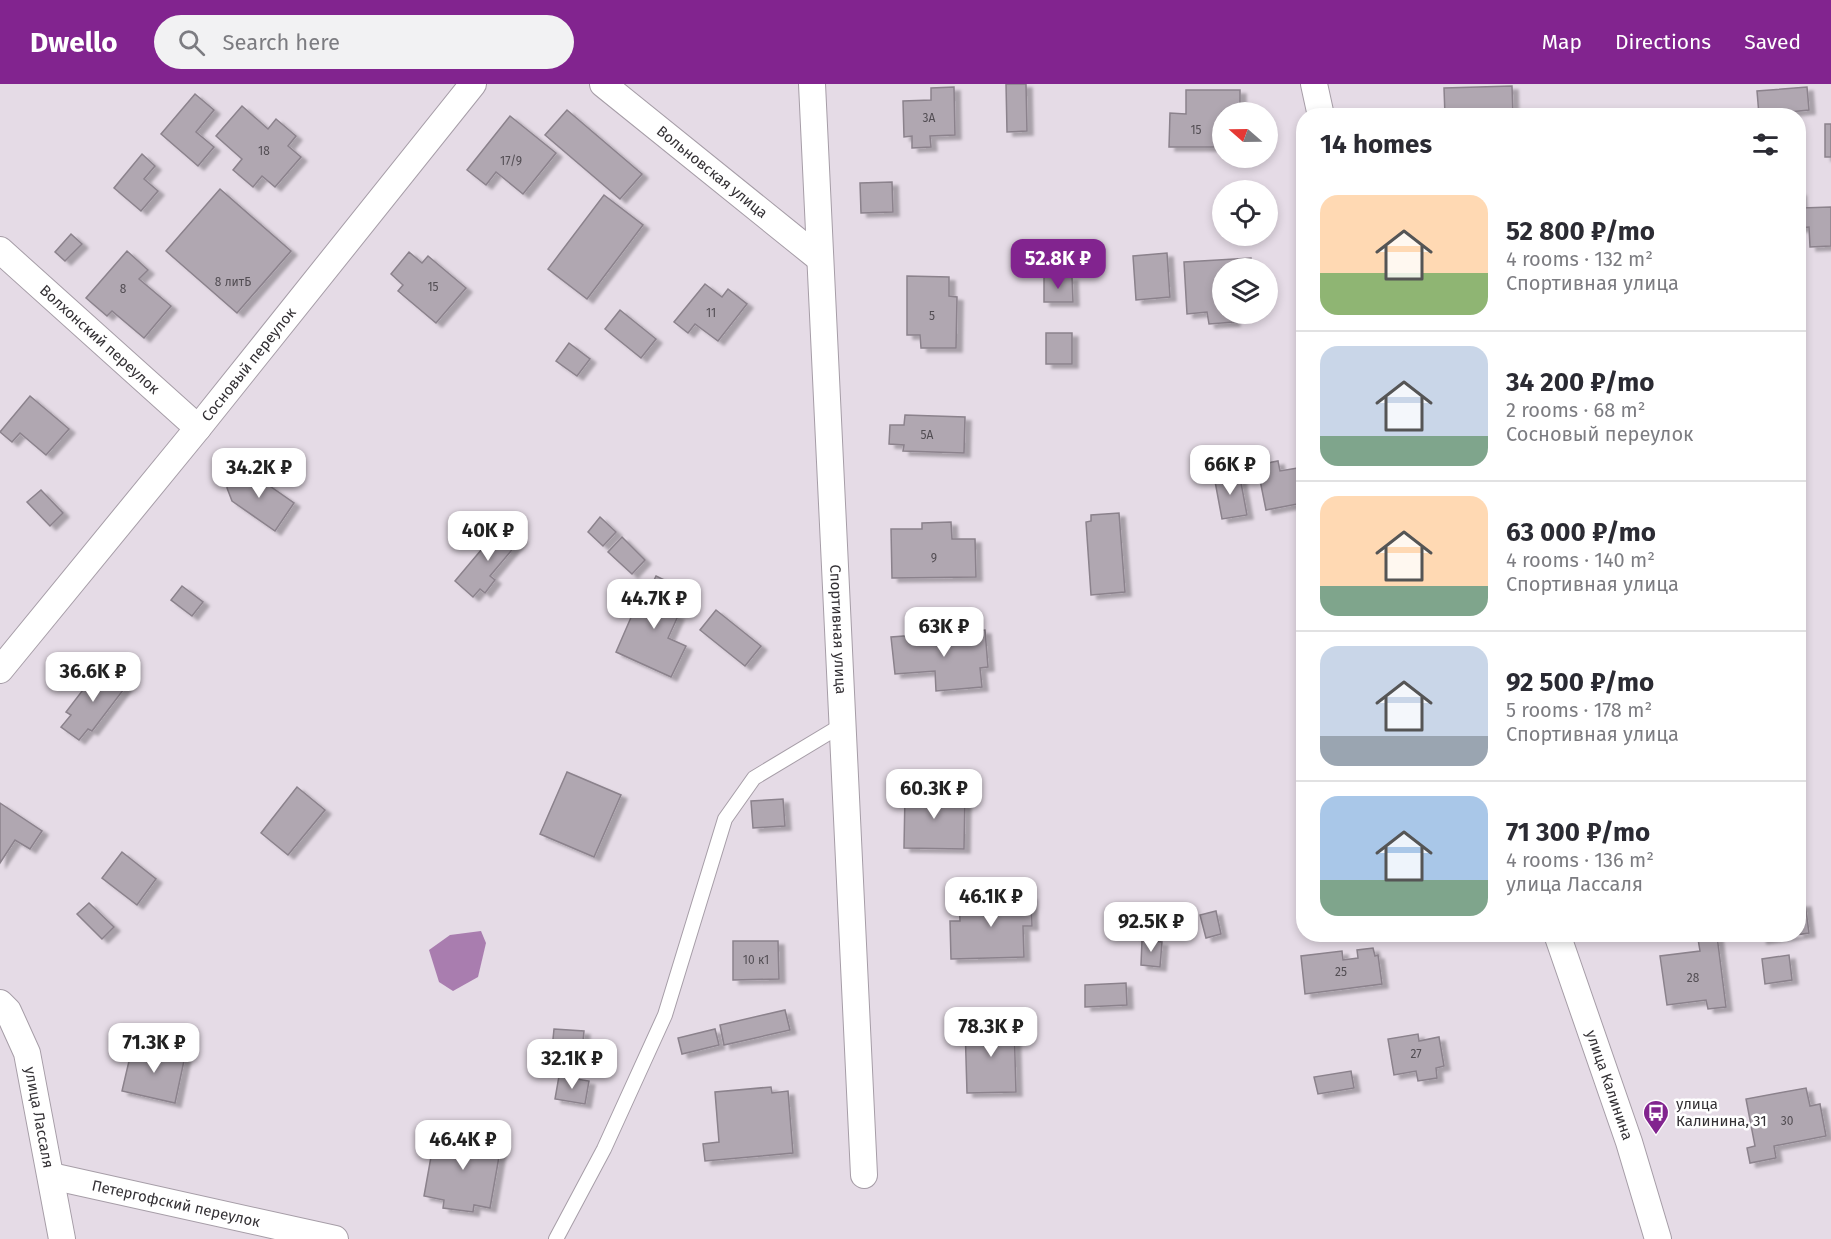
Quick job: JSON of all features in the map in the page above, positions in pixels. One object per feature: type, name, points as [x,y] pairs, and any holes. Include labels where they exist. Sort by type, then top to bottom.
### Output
[{"type":"street","name":"Сосновый переулок","points":[[0,670],[198,428],[473,84]]},
{"type":"street","name":"Вольновская улица","points":[[603,84],[820,259]]},
{"type":"street","name":"Спортивная улица","points":[[812,84],[864,1175]]},
{"type":"street","points":[[1314,84],[1320,108]]},
{"type":"street","name":"Волхонский переулок","points":[[0,250],[198,428]]},
{"type":"street","name":"улица Калинина","points":[[1560,942],[1629,1142],[1658,1239]]},
{"type":"street","name":"улица Лассаля","points":[[0,1004],[8,1011],[27,1053],[62,1239]]},
{"type":"street","name":"Петергофский переулок","points":[[51,1176],[335,1239]]},
{"type":"lane","points":[[556,1239],[604,1149],[664,1016],[725,819],[754,778],[842,724]]},
{"type":"shaded area","points":[[481,931],[486,943],[478,977],[453,991],[439,982],[429,950],[450,935]]},
{"type":"building","points":[[1006,84],[1026,84],[1027,131],[1007,132]]},
{"type":"building","points":[[1512,86],[1513,108],[1445,108],[1444,88]]},
{"type":"building","points":[[954,87],[955,135],[930,136],[931,147],[912,148],[912,136],[904,137],[903,101],[931,100],[931,88]]},
{"type":"building","points":[[1807,87],[1809,110],[1806,110],[1806,108],[1758,108],[1757,91]]},
{"type":"building","points":[[1186,90],[1240,90],[1240,102],[1212,102],[1212,147],[1169,147],[1170,113],[1186,114]]},
{"type":"building","points":[[195,94],[214,110],[196,132],[214,147],[198,166],[161,134]]},
{"type":"building","points":[[242,106],[268,129],[276,119],[296,136],[288,146],[301,157],[275,187],[262,176],[253,187],[233,170],[242,159],[216,136]]},
{"type":"building","points":[[567,110],[642,174],[620,199],[545,135]]},
{"type":"building","points":[[510,116],[556,153],[523,194],[496,172],[486,185],[467,170]]},
{"type":"building","points":[[1825,124],[1831,124],[1831,157],[1825,157]]},
{"type":"building","points":[[142,154],[155,166],[144,179],[158,191],[141,211],[114,188]]},
{"type":"building","points":[[892,182],[893,212],[861,213],[860,183]]},
{"type":"building","points":[[220,189],[291,251],[237,313],[166,251]]},
{"type":"building","points":[[604,195],[643,225],[587,299],[548,269]]},
{"type":"building","points":[[1831,207],[1831,246],[1810,247],[1809,227],[1806,227],[1806,208]]},
{"type":"building","points":[[71,234],[82,244],[65,261],[55,252]]},
{"type":"building","points":[[127,251],[148,270],[139,279],[171,306],[144,338],[112,311],[107,316],[86,298]]},
{"type":"building","points":[[409,252],[422,263],[428,256],[466,288],[436,323],[398,291],[403,285],[391,274]]},
{"type":"building","points":[[1167,253],[1170,297],[1136,300],[1133,256]]},
{"type":"building","points":[[1212,260],[1212,324],[1209,324],[1207,312],[1187,314],[1184,262]]},
{"type":"building","points":[[907,276],[949,277],[949,296],[957,297],[956,348],[921,348],[920,335],[907,335]]},
{"type":"building","points":[[1044,277],[1072,277],[1073,302],[1044,302]]},
{"type":"building","points":[[705,284],[722,297],[728,289],[747,304],[718,341],[695,324],[688,333],[674,322]]},
{"type":"building","points":[[620,310],[656,339],[641,358],[605,329]]},
{"type":"building","points":[[1046,333],[1072,333],[1072,364],[1046,364]]},
{"type":"building","points":[[569,343],[590,359],[577,376],[556,361]]},
{"type":"building","points":[[30,396],[69,429],[46,455],[20,433],[12,442],[0,432]]},
{"type":"building","points":[[905,415],[965,417],[964,453],[903,451],[904,445],[889,444],[890,425],[904,425]]},
{"type":"building","points":[[1278,461],[1280,471],[1296,468],[1296,504],[1266,510],[1257,465]]},
{"type":"building","points":[[240,471],[251,473],[294,503],[275,531],[232,501],[227,488],[229,476]]},
{"type":"building","points":[[1239,472],[1247,515],[1222,519],[1214,476]]},
{"type":"building","points":[[41,490],[63,513],[50,526],[27,502]]},
{"type":"building","points":[[1119,513],[1125,592],[1091,595],[1086,522],[1091,521],[1091,515]]},
{"type":"building","points":[[600,517],[616,532],[603,546],[588,532]]},
{"type":"building","points":[[951,522],[952,539],[975,539],[976,577],[892,578],[891,529],[922,529],[922,523]]},
{"type":"building","points":[[503,524],[521,539],[490,576],[495,580],[485,593],[480,589],[473,597],[455,581]]},
{"type":"building","points":[[622,537],[645,560],[632,574],[608,552]]},
{"type":"building","points":[[656,576],[683,589],[672,614],[678,616],[668,638],[686,646],[671,677],[616,652],[639,599],[644,601]]},
{"type":"building","points":[[182,586],[203,602],[192,616],[171,600]]},
{"type":"building","points":[[716,610],[761,646],[745,666],[700,630]]},
{"type":"building","points":[[985,630],[988,667],[980,668],[982,687],[936,691],[935,671],[895,674],[891,637]]},
{"type":"building","points":[[102,665],[127,685],[92,731],[88,729],[79,740],[61,727],[71,715],[66,712]]},
{"type":"building","points":[[567,772],[621,795],[594,857],[540,834]]},
{"type":"building","points":[[297,787],[325,810],[288,855],[261,833]]},
{"type":"building","points":[[905,792],[965,793],[964,849],[904,848]]},
{"type":"building","points":[[783,799],[785,826],[753,828],[751,801]]},
{"type":"building","points":[[0,803],[42,831],[30,849],[15,840],[0,863]]},
{"type":"building","points":[[122,852],[156,879],[137,905],[102,878]]},
{"type":"building","points":[[1031,896],[1032,926],[1023,926],[1024,957],[951,959],[950,921],[960,921],[959,898]]},
{"type":"building","points":[[89,903],[114,927],[102,939],[77,914]]},
{"type":"building","points":[[1806,910],[1809,933],[1806,933]]},
{"type":"building","points":[[1216,911],[1221,934],[1206,938],[1200,915]]},
{"type":"building","points":[[1142,940],[1162,942],[1160,967],[1141,965]]},
{"type":"building","points":[[733,941],[778,941],[779,979],[733,980]]},
{"type":"building","points":[[1698,942],[1718,942],[1726,1007],[1708,1009],[1706,1000],[1667,1005],[1660,956],[1700,951]]},
{"type":"building","points":[[1373,948],[1375,956],[1378,955],[1382,984],[1305,994],[1301,956],[1342,951],[1343,960],[1358,958],[1357,950]]},
{"type":"building","points":[[1789,955],[1792,980],[1765,984],[1762,959]]},
{"type":"building","points":[[1126,983],[1127,1005],[1085,1007],[1085,985]]},
{"type":"building","points":[[785,1010],[790,1030],[724,1045],[720,1025]]},
{"type":"building","points":[[1014,1023],[1016,1092],[967,1093],[965,1025]]},
{"type":"building","points":[[554,1029],[584,1031],[581,1062],[551,1059]]},
{"type":"building","points":[[715,1029],[719,1045],[682,1054],[678,1038]]},
{"type":"building","points":[[1418,1034],[1419,1041],[1439,1037],[1444,1066],[1436,1068],[1437,1078],[1418,1081],[1416,1071],[1394,1075],[1388,1039]]},
{"type":"building","points":[[133,1044],[185,1056],[175,1103],[122,1091]]},
{"type":"building","points":[[1351,1071],[1354,1088],[1318,1094],[1314,1077]]},
{"type":"building","points":[[559,1076],[589,1081],[585,1104],[555,1099]]},
{"type":"building","points":[[771,1087],[772,1093],[788,1091],[793,1153],[705,1161],[703,1144],[719,1142],[715,1092]]},
{"type":"building","points":[[1806,1088],[1810,1106],[1820,1104],[1826,1136],[1774,1146],[1776,1158],[1750,1163],[1747,1148],[1755,1146],[1746,1099]]},
{"type":"building","points":[[457,1125],[486,1130],[483,1148],[500,1151],[490,1208],[474,1205],[473,1212],[443,1208],[444,1200],[424,1196],[434,1140],[454,1143]]},
{"type":"place","name":"улица Калинина, 31","points":[[1656,1136]]}]
